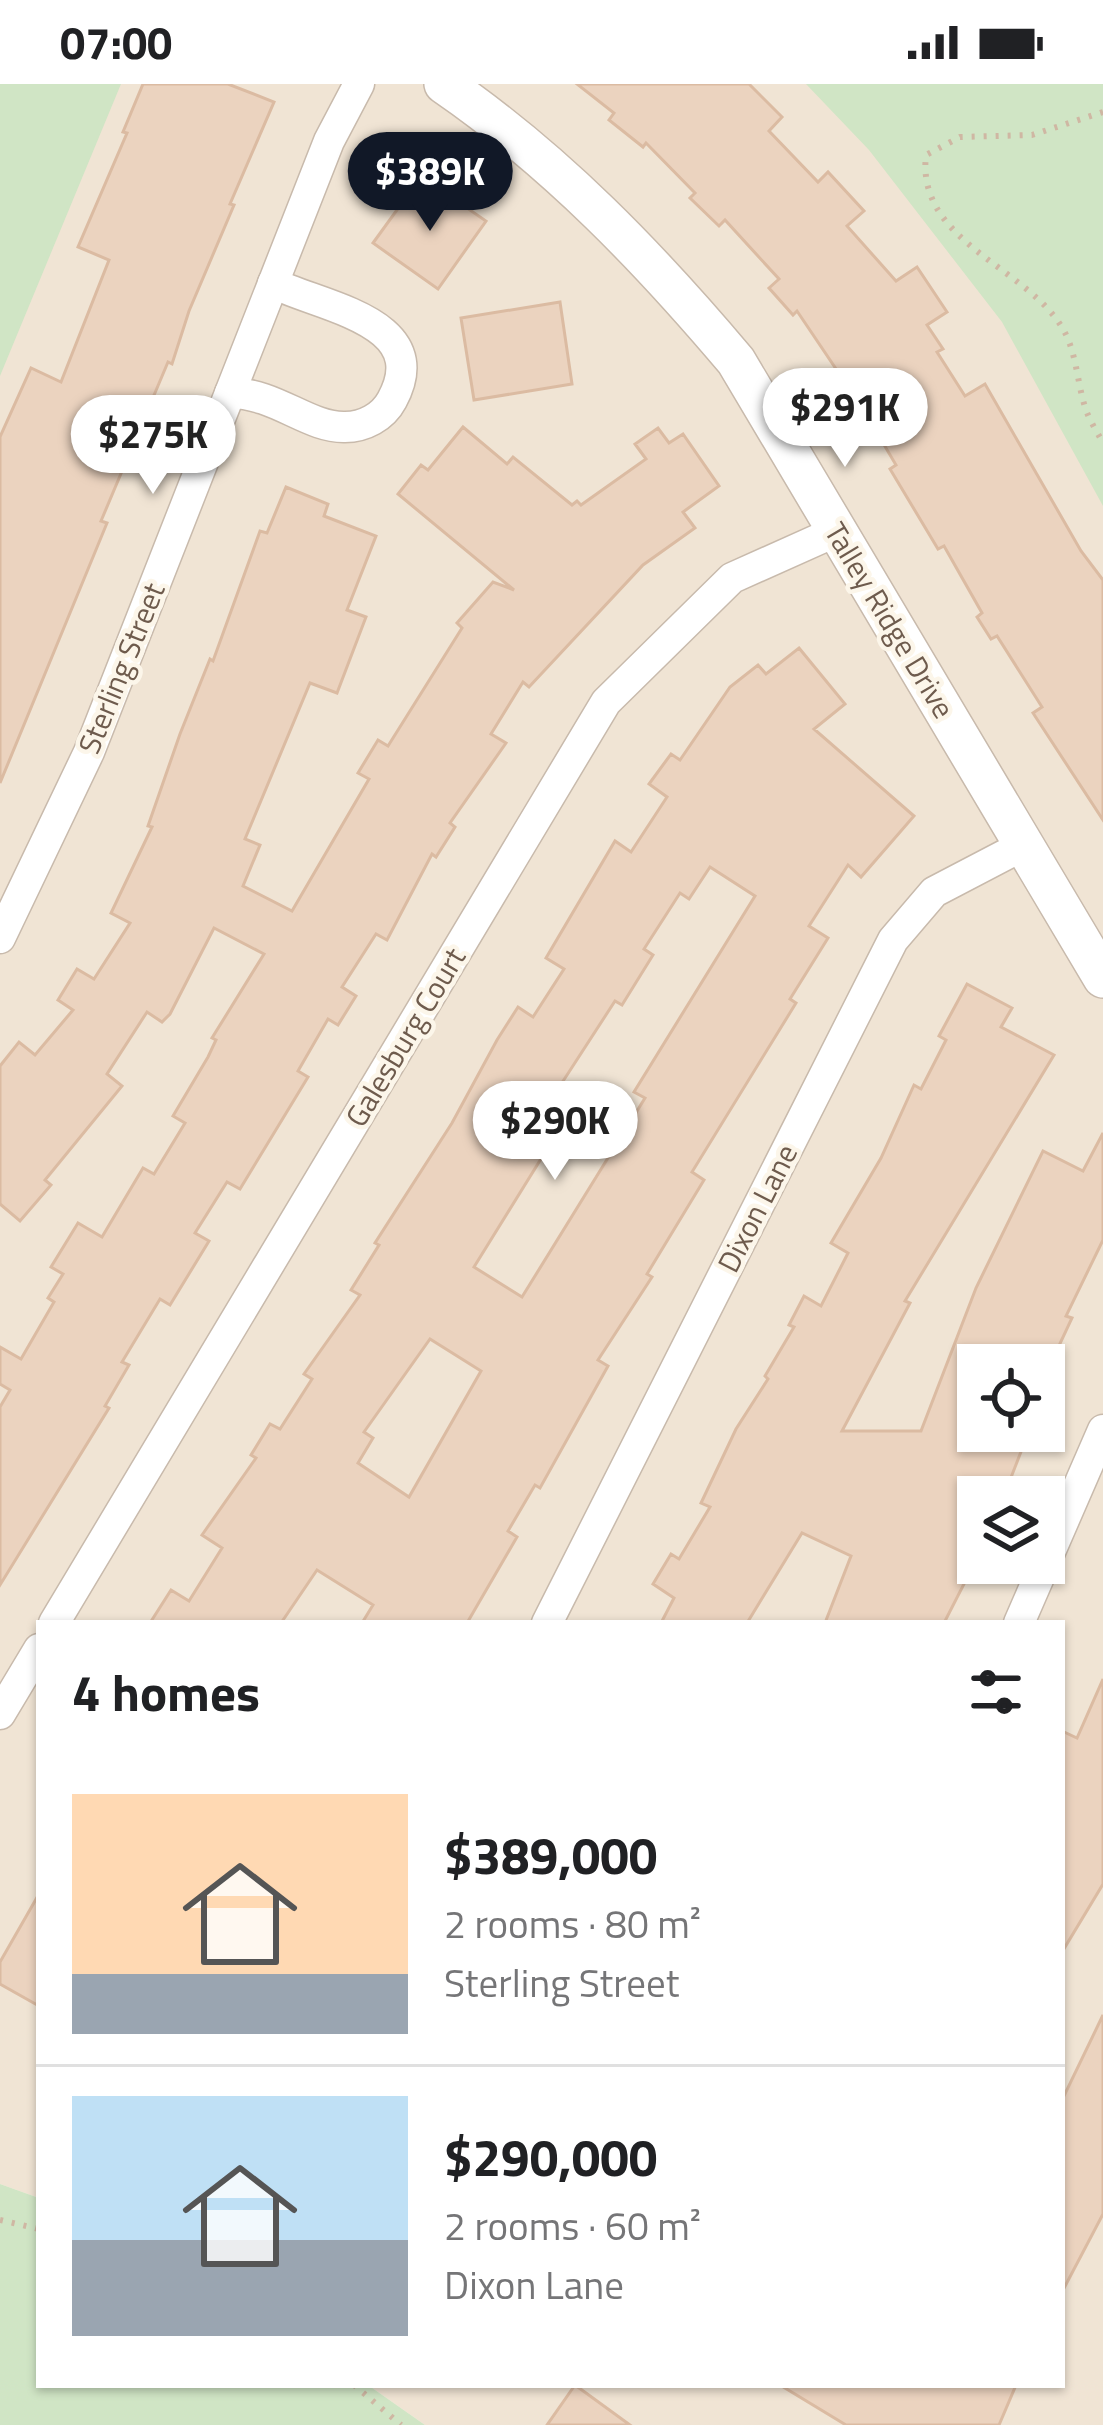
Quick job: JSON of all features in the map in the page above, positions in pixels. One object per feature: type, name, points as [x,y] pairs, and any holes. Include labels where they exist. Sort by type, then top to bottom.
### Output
[{"type":"street","name":"Sterling Street","points":[[0,938],[89,752],[329,141],[359,84]]},
{"type":"street","name":"Talley Ridge Drive","points":[[444,84],[556,170],[661,272],[736,361],[1103,978]]},
{"type":"street","points":[[230,393],[253,393],[342,428],[367,424],[387,409],[399,386],[401,362],[391,338],[373,322],[273,283]]},
{"type":"street","name":"Galesburg Court","points":[[57,1620],[606,702],[732,578],[837,531]]},
{"type":"street","name":"Dixon Lane","points":[[549,1620],[893,940],[934,892],[1024,845]]},
{"type":"street","points":[[1020,1620],[1103,1430]]},
{"type":"street","points":[[0,1714],[36,1654]]},
{"type":"path","points":[[1103,112],[1032,135],[960,137],[926,155],[923,180],[938,210],[966,243],[1036,297],[1064,329],[1086,410],[1103,442]]},
{"type":"path","points":[[0,2220],[36,2228]]},
{"type":"path","points":[[358,2388],[401,2425]]},
{"type":"shaded area","points":[[0,84],[1103,84],[1103,2425],[425,2425],[372,2388],[1065,2388],[1065,1620],[36,1620],[36,2197],[0,2184]]},
{"type":"green space","points":[[0,84],[121,84],[0,376]]},
{"type":"green space","points":[[806,84],[1103,84],[1103,506],[1002,322],[869,150]]},
{"type":"green space","points":[[0,2184],[36,2197],[36,2388],[372,2388],[425,2425],[0,2425]]},
{"type":"building","points":[[143,84],[228,84],[274,102],[230,204],[234,205],[172,364],[168,362],[101,521],[107,523],[0,783],[0,437],[31,368],[61,382],[109,260],[78,247]]},
{"type":"building","points":[[577,84],[749,84],[782,117],[769,131],[818,182],[828,172],[864,211],[847,226],[896,281],[917,267],[947,312],[927,325],[943,349],[937,352],[965,396],[985,384],[1081,551],[1103,580],[1103,820],[1033,713],[1042,707],[997,636],[991,639],[977,617],[982,613],[944,546],[938,549],[890,469],[896,465],[860,404],[856,407],[832,372],[836,369],[797,311],[793,315],[769,288],[779,279],[725,220],[719,226],[690,198],[695,193],[646,143],[643,147],[609,120],[614,113]]},
{"type":"building","points":[[415,185],[435,199],[441,190],[486,221],[438,289],[373,243]]},
{"type":"building","points":[[560,302],[572,384],[474,400],[461,318]]},
{"type":"building","points":[[463,427],[507,464],[513,457],[572,505],[577,501],[581,505],[646,459],[635,444],[658,428],[669,443],[683,434],[719,486],[683,512],[695,528],[643,565],[529,687],[523,682],[491,734],[506,743],[450,823],[455,827],[436,857],[432,854],[387,940],[376,934],[342,987],[356,996],[338,1025],[328,1019],[298,1071],[308,1077],[240,1189],[227,1182],[195,1233],[209,1241],[170,1305],[160,1299],[122,1362],[129,1365],[105,1406],[109,1408],[0,1585],[0,1407],[10,1390],[0,1384],[0,1347],[21,1359],[54,1302],[48,1298],[63,1274],[51,1267],[78,1223],[102,1237],[143,1168],[154,1174],[185,1123],[173,1116],[208,1057],[216,1040],[212,1038],[264,954],[214,928],[170,1014],[162,1022],[147,1012],[107,1074],[122,1086],[45,1180],[51,1185],[20,1221],[0,1204],[0,1066],[19,1042],[35,1055],[73,1010],[58,1000],[77,969],[94,979],[130,923],[111,913],[152,827],[148,826],[180,734],[210,659],[213,661],[260,531],[267,533],[286,487],[328,504],[324,516],[376,536],[347,610],[366,617],[337,693],[310,683],[245,839],[260,845],[243,886],[292,911],[369,779],[358,773],[378,740],[388,746],[462,628],[457,623],[493,582],[514,590],[398,494],[421,465],[428,470]]},
{"type":"building","points":[[799,648],[845,704],[814,729],[914,816],[861,877],[848,865],[809,926],[828,938],[790,999],[796,1003],[692,1172],[704,1180],[647,1274],[652,1277],[598,1360],[608,1366],[540,1488],[535,1485],[508,1531],[517,1537],[469,1620],[364,1620],[373,1605],[317,1570],[283,1620],[152,1620],[171,1590],[189,1601],[222,1548],[202,1535],[256,1458],[251,1455],[270,1424],[280,1429],[312,1379],[304,1374],[360,1295],[351,1290],[379,1245],[375,1243],[452,1123],[518,1007],[533,1017],[564,969],[546,958],[615,841],[631,852],[667,797],[649,784],[671,754],[680,760],[730,687],[758,665],[766,674]],"holes":[[[710,867],[755,896],[634,1092],[645,1098],[522,1297],[474,1267],[575,1104],[556,1092],[615,1001],[622,1005],[653,955],[644,949],[680,893],[689,899]],[[430,1339],[481,1371],[409,1497],[358,1463],[373,1438],[364,1432]]]},
{"type":"building","points":[[967,984],[1012,1008],[1001,1027],[1054,1055],[905,1301],[910,1303],[842,1431],[921,1431],[976,1288],[1043,1151],[1083,1171],[1103,1133],[1103,1240],[1066,1316],[1072,1318],[1060,1344],[957,1344],[957,1452],[1021,1452],[1012,1476],[957,1476],[957,1584],[964,1584],[946,1620],[826,1620],[851,1556],[802,1533],[749,1620],[663,1620],[674,1598],[653,1584],[671,1554],[679,1559],[710,1507],[701,1503],[736,1429],[794,1327],[789,1325],[804,1296],[821,1306],[848,1253],[831,1243],[881,1158],[914,1085],[921,1089],[946,1040],[939,1036]]},
{"type":"building","points":[[1103,1679],[1103,1884],[1065,1947],[1065,1732],[1077,1738]]},
{"type":"building","points":[[36,1899],[36,2004],[0,1984],[0,1962]]},
{"type":"building","points":[[1103,2015],[1103,2214],[1065,2286],[1065,2094]]},
{"type":"building","points":[[573,2388],[579,2388],[630,2425],[547,2425]]},
{"type":"building","points":[[785,2388],[1015,2388],[999,2425],[846,2425]]}]
